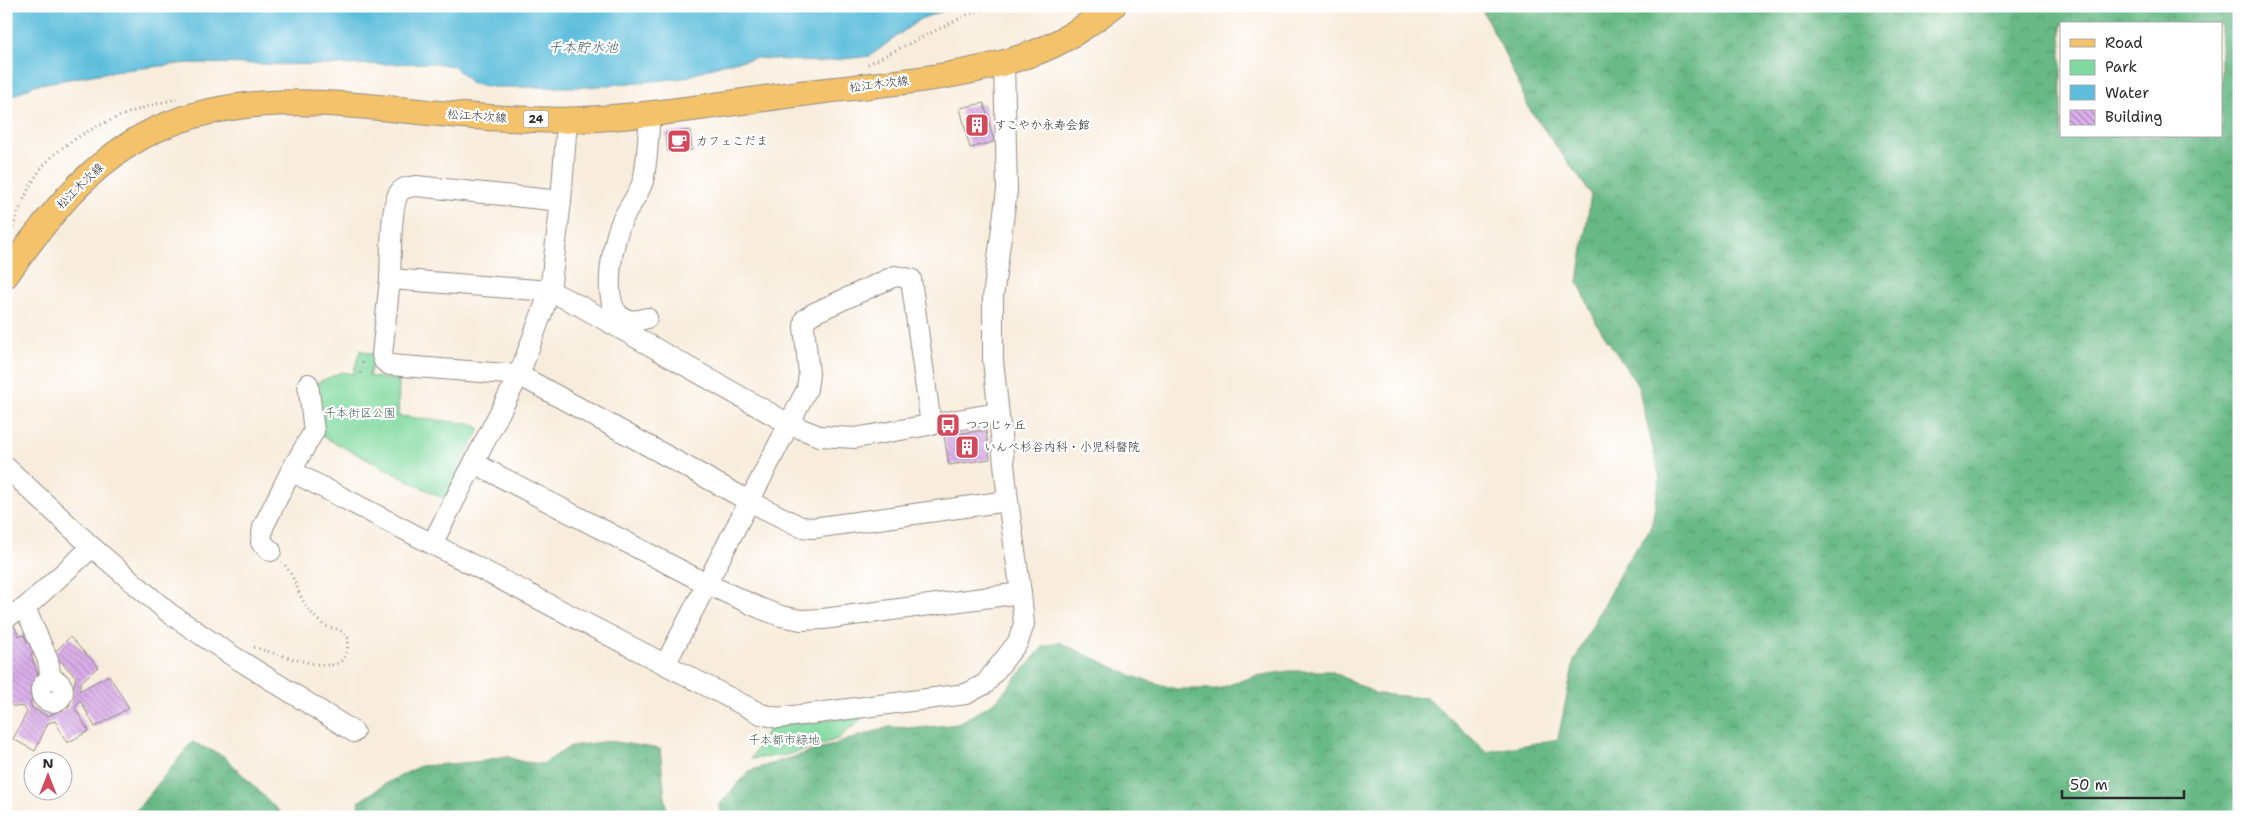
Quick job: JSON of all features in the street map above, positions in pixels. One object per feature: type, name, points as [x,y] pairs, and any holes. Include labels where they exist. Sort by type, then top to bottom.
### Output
[{"type":"main road","name":"松江木次線","points":[[6,275],[61,202],[90,174],[117,153],[154,130],[197,114],[233,107],[275,103],[567,120],[650,113],[946,75],[1004,63],[1034,53],[1076,33],[1113,6]]},
{"type":"street","points":[[291,471],[666,663],[761,714],[778,718],[966,694],[985,684],[1018,642],[1024,624],[997,413],[993,360],[993,297],[1007,190],[1004,63]]},
{"type":"street","points":[[647,318],[640,320],[629,319],[617,314],[613,308],[609,273],[620,226],[642,183],[650,113]]},
{"type":"street","points":[[432,544],[519,375],[550,291],[561,201],[567,120]]},
{"type":"street","points":[[561,201],[416,186],[406,187],[400,192],[394,206],[390,279],[382,355],[384,361],[390,365],[519,375],[749,501],[801,527],[813,528],[1008,501]]},
{"type":"street","points":[[666,663],[807,389],[809,374],[804,327],[805,320],[814,313],[894,276],[910,279],[931,425]]},
{"type":"street","points":[[390,279],[550,291],[582,307],[789,424],[818,436],[855,438],[997,413]]},
{"type":"street","points":[[271,552],[260,542],[263,527],[291,471],[314,431],[308,384]]},
{"type":"street","points":[[474,463],[707,584],[781,616],[802,620],[823,619],[1021,593]]},
{"type":"street","points":[[6,467],[92,547],[170,613],[228,653],[354,732]]},
{"type":"street","points":[[6,617],[24,608],[92,547]]},
{"type":"street","points":[[24,608],[48,660],[51,680]]},
{"type":"path","points":[[360,372],[366,354]]},
{"type":"path","points":[[228,653],[246,645],[326,666],[338,663],[345,656],[348,640],[343,631],[336,627],[322,624],[306,607],[287,567],[271,552]]},
{"type":"green space","points":[[1480,6],[2239,6],[2239,817],[721,817],[720,804],[749,771],[889,727],[920,728],[958,724],[996,701],[1043,647],[1059,642],[1132,676],[1176,689],[1217,689],[1255,676],[1290,671],[1331,671],[1377,694],[1428,698],[1487,752],[1558,739],[1574,661],[1626,562],[1651,528],[1660,478],[1638,386],[1597,324],[1578,282],[1591,194],[1530,110],[1503,50]]},
{"type":"green space","name":"千本街区公園","points":[[360,350],[375,355],[369,376],[399,381],[398,416],[474,424],[480,429],[444,499],[320,435],[316,383],[342,372],[353,374]]},
{"type":"green space","name":"千本都市緑地","points":[[866,715],[838,739],[787,755],[751,759],[770,726]]},
{"type":"green space","points":[[610,741],[660,749],[667,817],[356,817],[360,801],[387,783],[420,766],[475,762],[506,756],[523,762],[543,764],[571,746]]},
{"type":"green space","points":[[192,742],[224,756],[285,817],[131,817]]},
{"type":"water","name":"千本貯水池","points":[[6,6],[958,6],[920,19],[870,56],[818,62],[757,58],[722,64],[684,78],[587,87],[493,87],[472,84],[454,66],[433,63],[336,65],[188,63],[116,71],[34,85],[6,99]]},
{"type":"building","name":"すこやか永寿会館","points":[[984,103],[994,142],[970,148],[960,108]]},
{"type":"building","name":"カフェこだま","points":[[690,130],[692,150],[668,152],[666,133]]},
{"type":"building","name":"いんべ杉谷内科・小児科醫院","points":[[986,430],[990,459],[949,465],[944,436]]},
{"type":"building","points":[[12,622],[19,636],[24,635],[27,643],[33,641],[37,651],[31,655],[41,682],[34,685],[35,694],[30,703],[32,708],[48,716],[69,707],[76,677],[53,654],[70,637],[98,667],[81,682],[79,691],[109,675],[129,708],[95,727],[80,700],[75,708],[89,731],[67,743],[55,721],[48,723],[35,750],[13,739],[27,712],[24,707],[12,706],[6,702],[6,624]]},
{"type":"place","name":"すこやか永寿会館","points":[[977,125]]},
{"type":"place","name":"カフェこだま","points":[[679,141]]},
{"type":"place","name":"つつじヶ丘","points":[[948,425]]},
{"type":"place","name":"いんべ杉谷内科・小児科醫院","points":[[967,447]]}]
